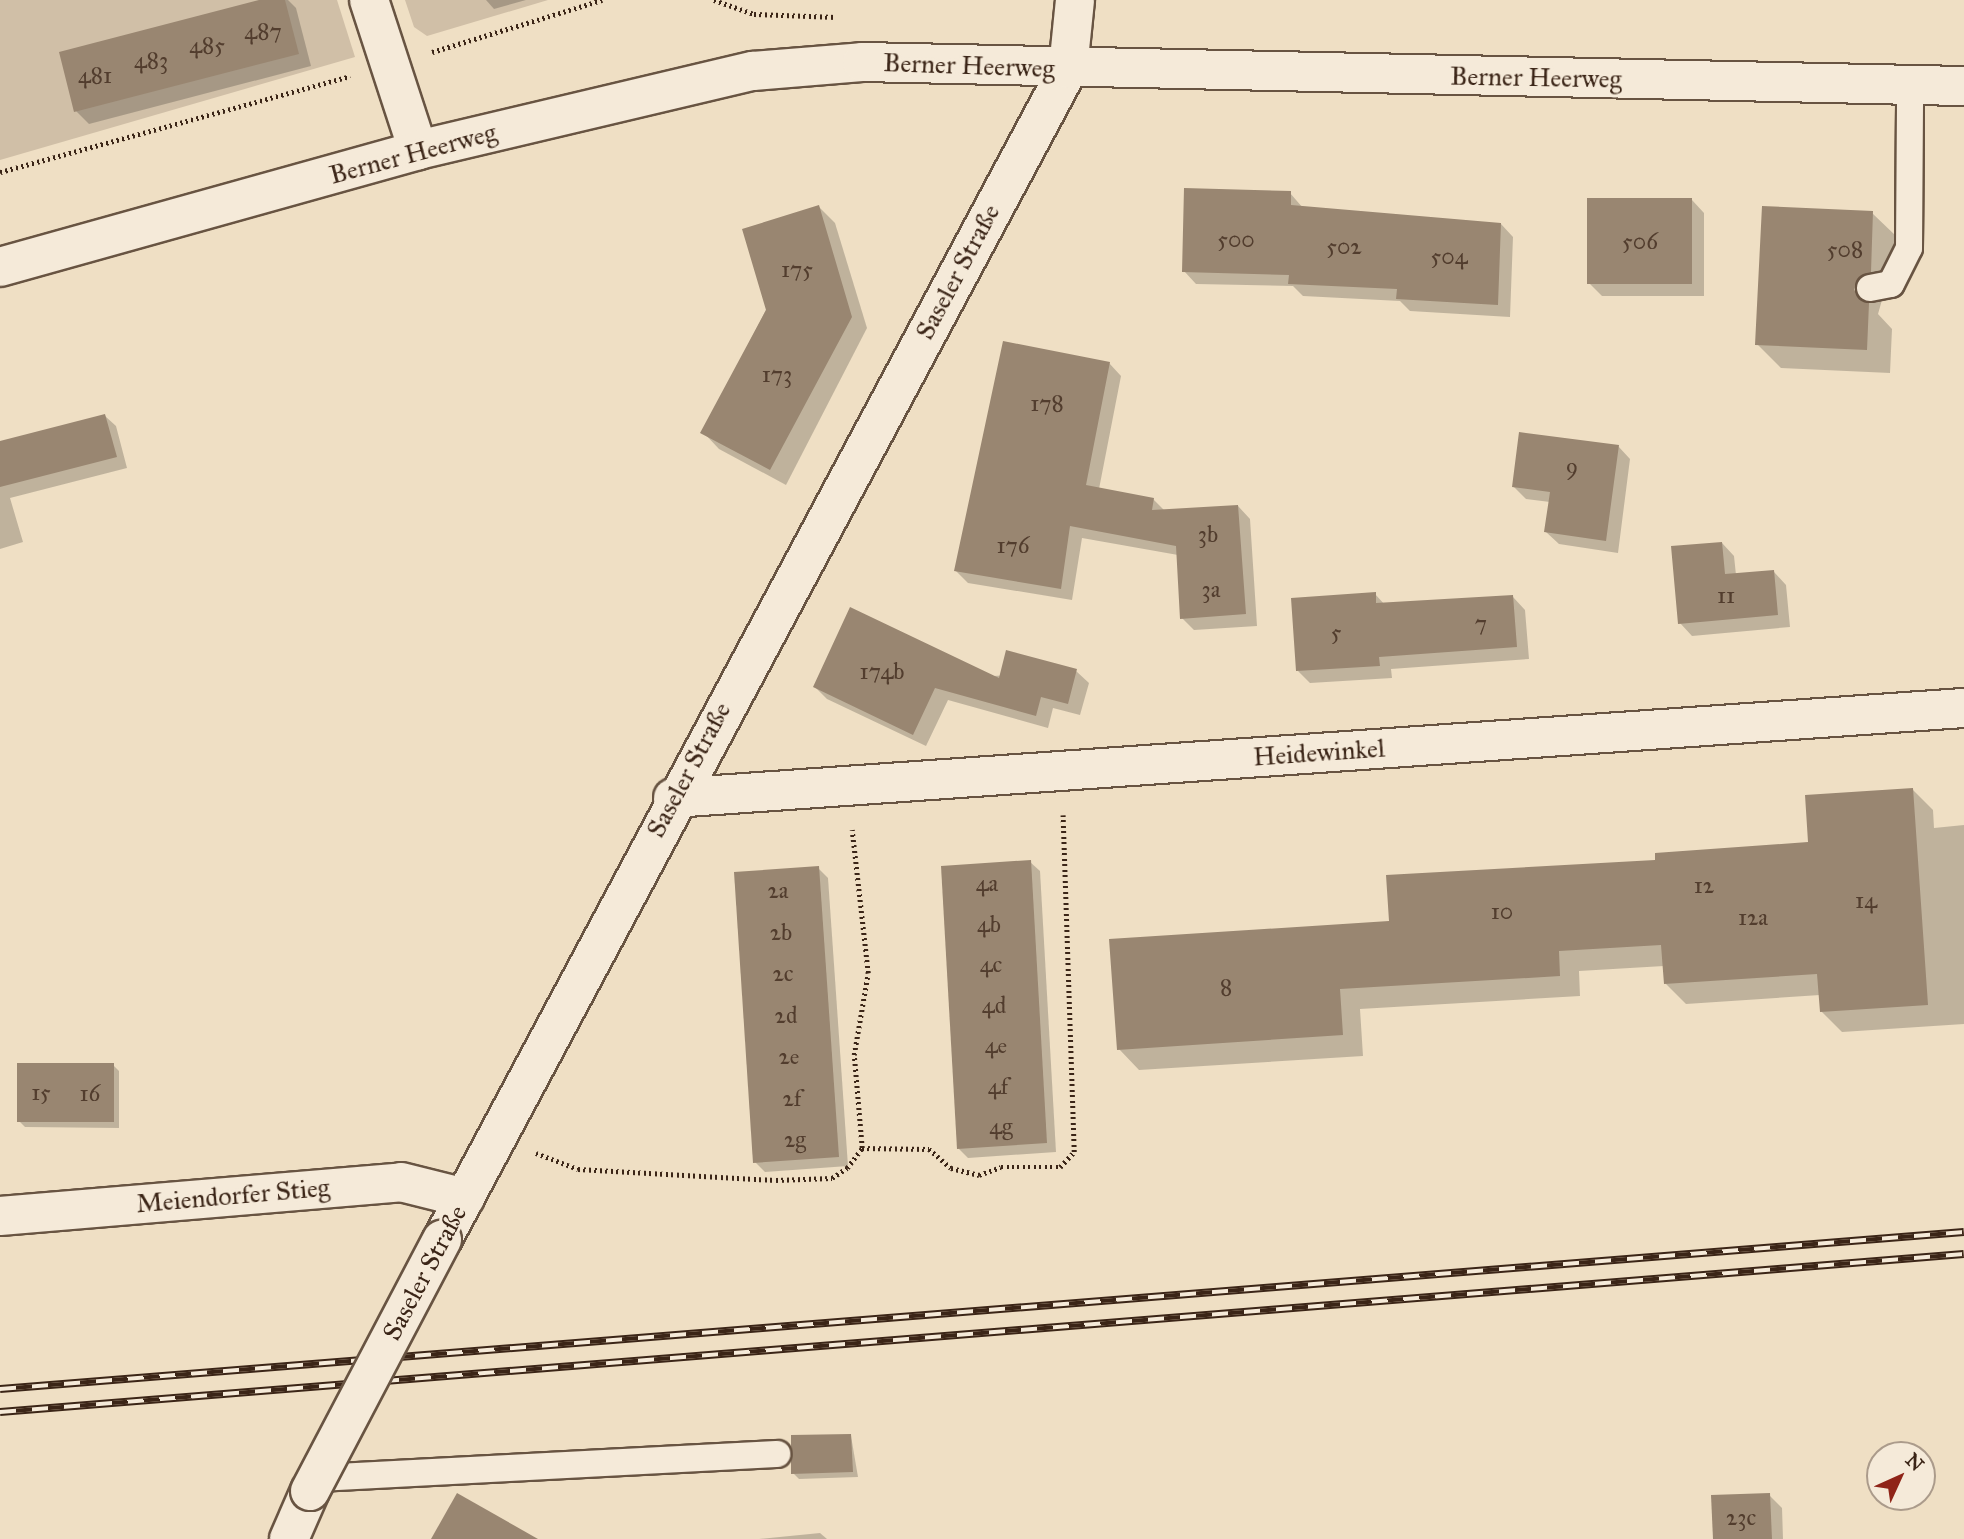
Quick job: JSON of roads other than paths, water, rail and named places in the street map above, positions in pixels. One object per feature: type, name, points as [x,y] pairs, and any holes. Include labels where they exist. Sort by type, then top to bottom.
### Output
[{"type":"street","points":[[369,0],[418,150]]},
{"type":"street","name":"Saseler Straße","points":[[289,1539],[314,1485],[673,798],[1068,69],[1074,0]]},
{"type":"street","name":"Berner Heerweg","points":[[0,267],[418,150],[754,71],[862,62],[1068,69],[1964,86]]},
{"type":"street","name":"Heidewinkel","points":[[673,798],[1964,708]]},
{"type":"street","name":"Meiendorfer Stieg","points":[[0,1216],[401,1182],[465,1198]]},
{"type":"lane","points":[[1870,288],[1891,284],[1909,248],[1910,85]]},
{"type":"lane","points":[[314,1485],[778,1454]]},
{"type":"railway","points":[[0,1389],[1964,1232]]},
{"type":"railway","points":[[0,1412],[1964,1254]]}]
